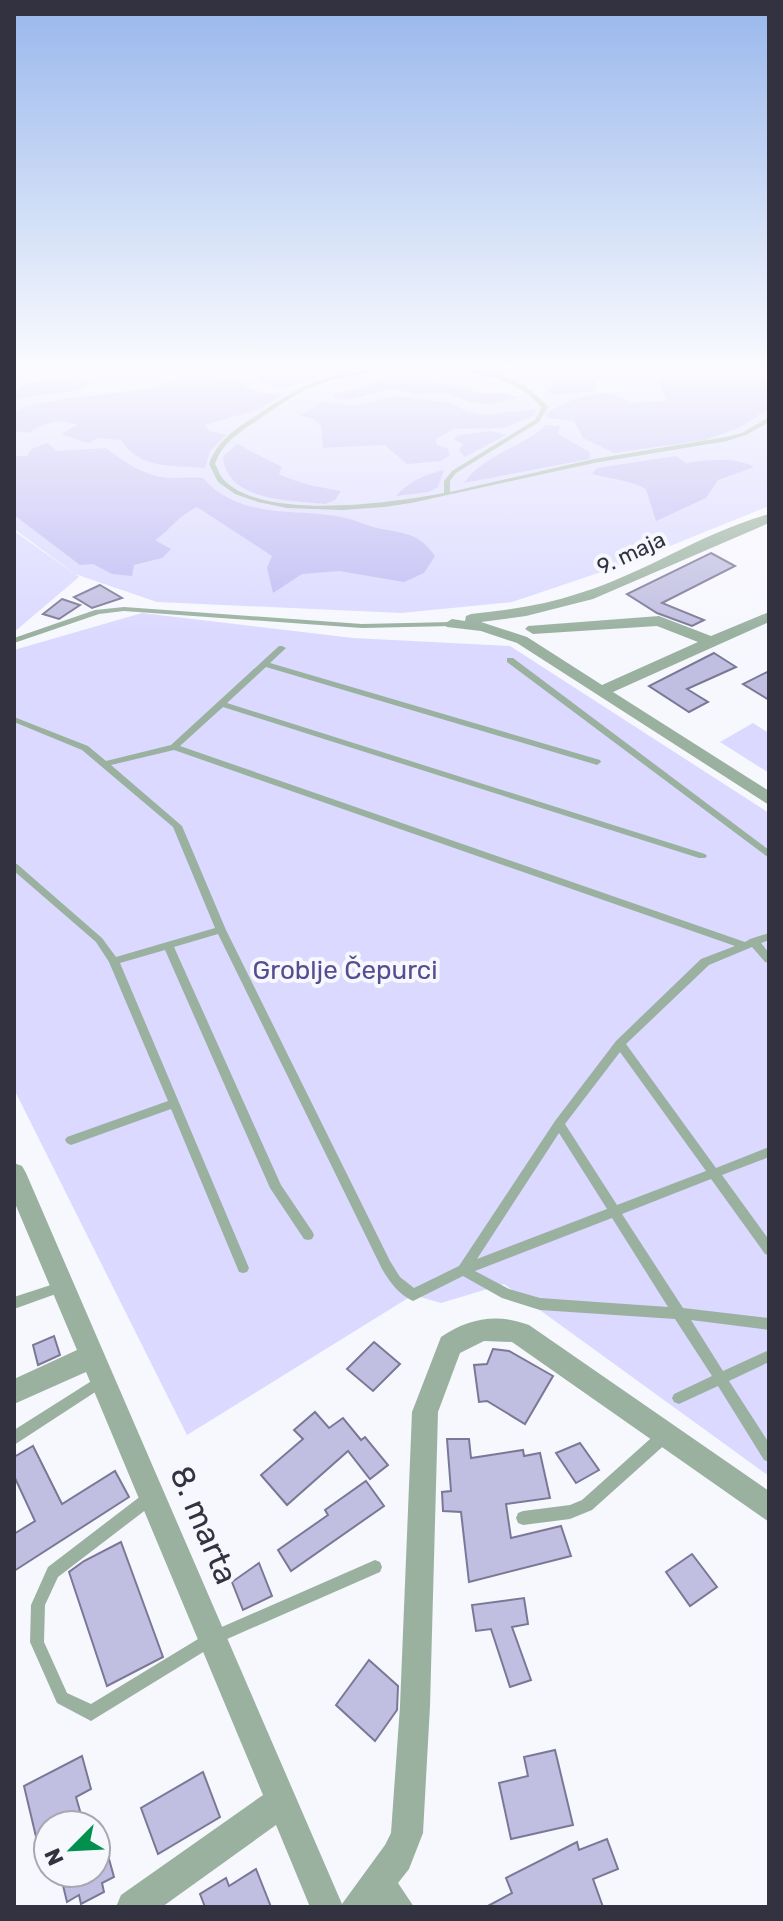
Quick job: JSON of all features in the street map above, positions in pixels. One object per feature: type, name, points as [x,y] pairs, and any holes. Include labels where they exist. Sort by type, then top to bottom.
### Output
[{"type":"street","name":"9. maja","points":[[452,624],[568,602],[607,590],[677,555],[769,518]]},
{"type":"street","points":[[508,615],[506,623],[511,635]]},
{"type":"street","points":[[601,691],[769,616]]},
{"type":"street","points":[[533,629],[659,621],[711,642]]},
{"type":"street","points":[[452,624],[483,627],[511,635],[769,799]]},
{"type":"street","name":"8. marta","points":[[14,1173],[327,1907]]},
{"type":"street","points":[[377,1899],[407,1833],[415,1706],[425,1412],[450,1345],[492,1327],[507,1327],[520,1333],[769,1508]]},
{"type":"street","points":[[14,1392],[98,1368]]},
{"type":"street","points":[[133,1907],[282,1801]]},
{"type":"lane","points":[[217,455],[212,464],[216,477],[245,497],[285,504],[370,507],[631,455]]},
{"type":"lane","points":[[447,493],[447,481],[454,472],[482,455]]},
{"type":"lane","points":[[14,641],[84,616],[124,609],[362,626],[452,624]]},
{"type":"lane","points":[[106,764],[174,747],[282,648]]},
{"type":"lane","points":[[510,660],[769,855]]},
{"type":"lane","points":[[265,664],[597,762]]},
{"type":"lane","points":[[222,704],[702,856]]},
{"type":"lane","points":[[14,719],[85,748],[177,826],[221,930],[396,1281],[413,1295],[463,1270],[769,1152]]},
{"type":"lane","points":[[174,747],[749,943],[769,959]]},
{"type":"lane","points":[[14,866],[79,921],[99,940],[114,961],[243,1268]]},
{"type":"lane","points":[[114,961],[221,930]]},
{"type":"lane","points":[[463,1270],[559,1124],[620,1044],[691,972],[705,962],[769,936]]},
{"type":"lane","points":[[168,945],[276,1188],[308,1235]]},
{"type":"lane","points":[[620,1044],[769,1250]]},
{"type":"lane","points":[[71,1140],[173,1104]]},
{"type":"lane","points":[[559,1124],[769,1455]]},
{"type":"lane","points":[[463,1270],[506,1294],[540,1304],[678,1313],[769,1324]]},
{"type":"lane","points":[[14,1303],[63,1286]]},
{"type":"lane","points":[[679,1398],[769,1356]]},
{"type":"lane","points":[[14,1438],[98,1368]]},
{"type":"lane","points":[[523,1518],[570,1512],[587,1505],[665,1435]]},
{"type":"lane","points":[[153,1496],[53,1572],[38,1605],[37,1642],[62,1698],[91,1713],[213,1638],[375,1567]]},
{"type":"green space","points":[[14,455],[769,455],[769,506],[628,563],[512,602],[401,613],[157,602],[75,574],[14,529]]},
{"type":"green space","points":[[14,531],[79,577],[14,632]]},
{"type":"green space","name":"Groblje Čepurci","points":[[142,613],[353,638],[510,646],[769,813],[769,1476],[504,1284],[441,1303],[413,1295],[187,1435],[14,1089],[14,650]]},
{"type":"green space","points":[[753,723],[769,733],[769,773],[720,742]]},
{"type":"shaded area","points":[[115,455],[151,475],[203,478],[217,491],[248,506],[336,516],[403,533],[423,542],[435,556],[424,573],[404,582],[339,571],[302,574],[273,593],[267,568],[272,556],[197,507],[155,540],[171,549],[162,558],[134,565],[132,576],[112,574],[93,564],[80,565],[14,515],[14,456]]},
{"type":"shaded area","points":[[134,455],[209,455],[205,468],[170,466]]},
{"type":"shaded area","points":[[258,455],[282,467],[279,474],[302,483],[341,491],[335,500],[325,504],[263,496],[236,483],[227,472],[223,457]]},
{"type":"shaded area","points":[[396,455],[450,455],[441,461],[407,464]]},
{"type":"shaded area","points":[[499,455],[590,455],[589,459],[464,483]]},
{"type":"shaded area","points":[[676,456],[686,463],[729,460],[754,467],[718,480],[706,498],[656,521],[646,489],[592,474],[597,468]]},
{"type":"shaded area","points":[[444,470],[438,487],[429,492],[396,496],[418,479]]},
{"type":"building","points":[[711,553],[735,566],[662,603],[704,620],[692,626],[657,613],[627,594]]},
{"type":"building","points":[[100,585],[122,598],[92,608],[74,597]]},
{"type":"building","points":[[62,599],[80,605],[59,619],[43,614]]},
{"type":"building","points":[[714,653],[736,667],[687,689],[708,702],[689,712],[649,686]]},
{"type":"building","points":[[769,671],[769,700],[743,684]]},
{"type":"building","points":[[54,1336],[60,1355],[38,1365],[33,1345]]},
{"type":"building","points":[[374,1342],[400,1364],[373,1391],[347,1369]]},
{"type":"building","points":[[493,1349],[509,1351],[553,1376],[525,1424],[487,1401],[479,1402],[474,1365],[487,1364]]},
{"type":"building","points":[[315,1412],[329,1428],[343,1418],[361,1440],[365,1437],[388,1465],[370,1479],[348,1451],[287,1505],[261,1475],[303,1439],[294,1430]]},
{"type":"building","points":[[447,1439],[469,1439],[471,1458],[523,1450],[524,1456],[540,1453],[550,1498],[506,1504],[511,1538],[561,1526],[571,1556],[469,1582],[461,1512],[443,1511],[442,1492],[451,1491]]},
{"type":"building","points":[[580,1443],[599,1470],[576,1483],[556,1453]]},
{"type":"building","points":[[33,1446],[62,1504],[115,1471],[129,1497],[14,1571],[14,1534],[35,1521],[14,1476],[14,1457]]},
{"type":"building","points":[[366,1481],[384,1506],[291,1571],[278,1550],[328,1515],[325,1510]]},
{"type":"building","points":[[121,1542],[163,1657],[107,1686],[69,1572]]},
{"type":"building","points":[[692,1554],[717,1587],[690,1606],[666,1572]]},
{"type":"building","points":[[259,1563],[272,1596],[243,1610],[232,1582]]},
{"type":"building","points":[[524,1598],[528,1624],[512,1627],[531,1680],[510,1687],[491,1629],[476,1631],[472,1605]]},
{"type":"building","points":[[369,1660],[398,1686],[397,1710],[375,1741],[336,1705]]},
{"type":"building","points":[[555,1750],[573,1825],[511,1839],[499,1783],[528,1776],[524,1757]]},
{"type":"building","points":[[82,1756],[91,1789],[76,1797],[79,1809],[32,1809],[32,1820],[24,1786]]},
{"type":"building","points":[[203,1772],[220,1817],[158,1854],[141,1808]]},
{"type":"building","points":[[607,1839],[618,1869],[593,1879],[603,1907],[486,1907],[512,1893],[506,1878],[577,1842],[579,1850]]},
{"type":"building","points":[[256,1869],[271,1907],[205,1907],[200,1894],[226,1878],[229,1886]]},
{"type":"building","points":[[64,1889],[103,1889],[104,1892],[81,1904],[79,1895],[67,1902]]}]
